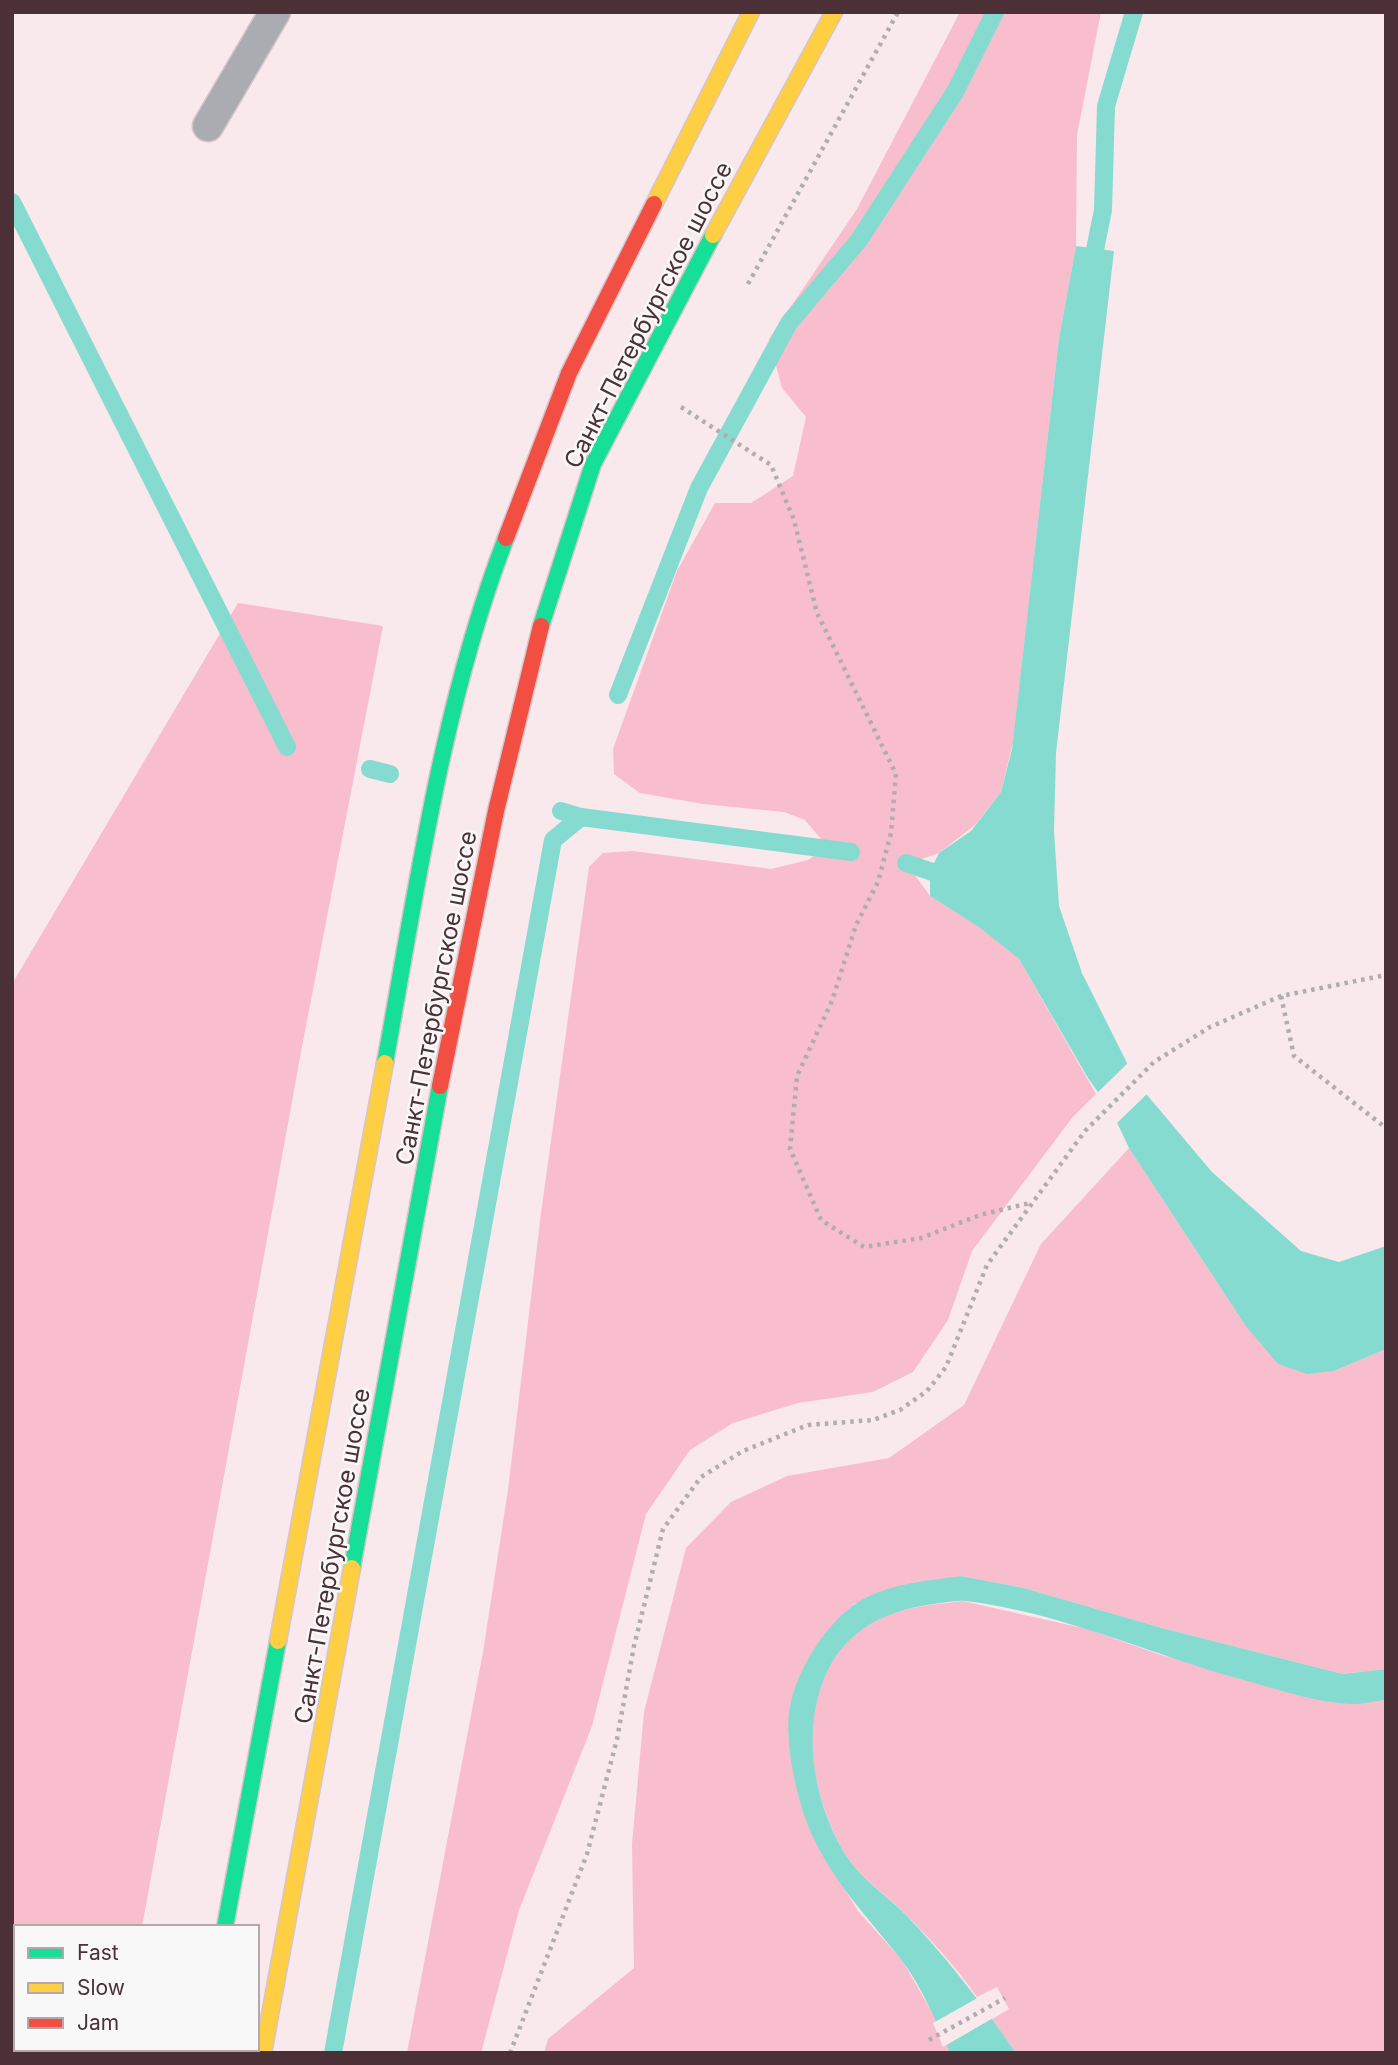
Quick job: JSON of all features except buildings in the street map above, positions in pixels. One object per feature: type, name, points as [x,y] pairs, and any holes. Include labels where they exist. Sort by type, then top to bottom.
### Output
[{"type":"main road","name":"Санкт-Петербургское шоссе","points":[[225,1925],[434,797],[482,600],[569,373],[751,12]]},
{"type":"main road","name":"Санкт-Петербургское шоссе","points":[[263,2053],[452,1023],[496,811],[544,612],[593,464],[642,377],[723,215],[834,12]]},
{"type":"lane","points":[[208,126],[275,12]]},
{"type":"path","points":[[746,287],[898,12]]},
{"type":"path","points":[[686,394],[680,406],[688,415],[771,466],[794,520],[817,613],[896,774],[891,833],[878,881],[856,925],[832,1001],[797,1076],[790,1149],[821,1220],[864,1247],[921,1238],[980,1215],[1030,1203]]},
{"type":"path","points":[[510,2053],[587,1854],[617,1739],[634,1646],[663,1529],[701,1477],[743,1451],[808,1424],[873,1420],[900,1410],[927,1391],[947,1367],[987,1265],[1085,1131],[1154,1062],[1210,1027],[1281,996],[1386,975]]},
{"type":"path","points":[[1281,996],[1294,1056],[1386,1128]]},
{"type":"path","points":[[929,2040],[1004,1998]]},
{"type":"shaded area","points":[[960,12],[1101,12],[1077,135],[1076,246],[1059,338],[1013,742],[1001,792],[975,825],[939,853],[907,864],[930,896],[980,927],[1019,959],[1096,1094],[1072,1118],[972,1251],[948,1320],[913,1372],[873,1392],[798,1403],[733,1423],[690,1450],[646,1514],[592,1726],[519,1910],[481,2053],[407,2053],[483,1652],[508,1490],[541,1213],[589,867],[603,853],[633,851],[771,869],[808,860],[828,847],[805,820],[784,812],[703,804],[640,793],[614,774],[613,749],[677,571],[715,503],[751,503],[793,476],[806,417],[782,388],[769,339],[857,209]]},
{"type":"shaded area","points":[[238,603],[383,626],[301,1052],[142,1925],[14,1925],[14,2051],[119,2053],[12,2053],[12,984]]},
{"type":"shaded area","points":[[1129,1148],[1245,1325],[1334,1371],[1386,1349],[1386,1669],[1343,1674],[1162,1628],[1024,1588],[961,1576],[854,1604],[788,1736],[796,1780],[813,1837],[858,1911],[902,1960],[937,2021],[950,2053],[544,2053],[548,2039],[634,1968],[632,1844],[644,1712],[686,1548],[731,1502],[787,1476],[889,1458],[964,1405],[1041,1244]]},
{"type":"shaded area","points":[[963,1601],[1087,1629],[1161,1655],[1350,1704],[1386,1700],[1386,2053],[1016,2053],[992,2019],[1009,2009],[997,1987],[977,1997],[929,1938],[863,1876],[847,1857],[833,1831],[815,1770],[812,1738],[815,1706],[823,1677],[838,1650],[861,1628],[884,1616],[910,1608]]},
{"type":"water","points":[[1076,246],[1114,251],[1056,753],[1054,831],[1059,906],[1082,973],[1137,1083],[1212,1172],[1301,1251],[1339,1262],[1386,1246],[1386,1349],[1334,1371],[1307,1374],[1278,1364],[1245,1325],[1129,1148],[1112,1112],[1088,1078],[1019,959],[979,927],[930,896],[930,871],[939,853],[971,831],[1001,792],[1012,749],[1059,338]]},
{"type":"water","points":[[961,1576],[1024,1588],[1162,1628],[1343,1674],[1386,1669],[1386,1700],[1354,1704],[1324,1701],[1215,1672],[1039,1615],[966,1601],[914,1607],[895,1613],[878,1620],[849,1640],[828,1671],[815,1711],[813,1754],[828,1819],[853,1865],[907,1916],[937,1949],[1016,2053],[950,2053],[928,2004],[908,1969],[853,1901],[822,1854],[802,1809],[790,1755],[788,1721],[793,1693],[813,1651],[832,1625],[854,1605],[878,1592],[905,1584]]},
{"type":"pier","points":[[1130,1061],[1149,1092],[1115,1125],[1095,1095]]},
{"type":"pier","points":[[981,1996],[995,2017],[943,2047],[933,2023]]},
{"type":"waterway","points":[[618,695],[699,488],[789,323],[859,240],[955,92],[995,12]]},
{"type":"waterway","points":[[1091,269],[1103,210],[1106,106],[1134,12]]},
{"type":"waterway","points":[[12,202],[287,747]]},
{"type":"waterway","points":[[370,769],[390,774]]},
{"type":"waterway","points":[[561,811],[581,817],[851,852]]},
{"type":"waterway","points":[[333,2053],[553,840],[581,817]]},
{"type":"waterway","points":[[906,863],[953,879]]},
{"type":"traffic: fast","points":[[541,626],[593,464],[713,235]]},
{"type":"traffic: fast","points":[[385,1063],[420,864],[448,731],[484,601],[506,538]]},
{"type":"traffic: fast","points":[[352,1568],[440,1086]]},
{"type":"traffic: fast","points":[[225,1925],[278,1641]]},
{"type":"traffic: slow","points":[[654,204],[751,12]]},
{"type":"traffic: slow","points":[[713,235],[834,12]]},
{"type":"traffic: slow","points":[[278,1641],[385,1063]]},
{"type":"traffic: slow","points":[[263,2053],[352,1568]]},
{"type":"traffic: jam","points":[[506,538],[569,373],[654,204]]},
{"type":"traffic: jam","points":[[440,1086],[496,811],[541,626]]}]
